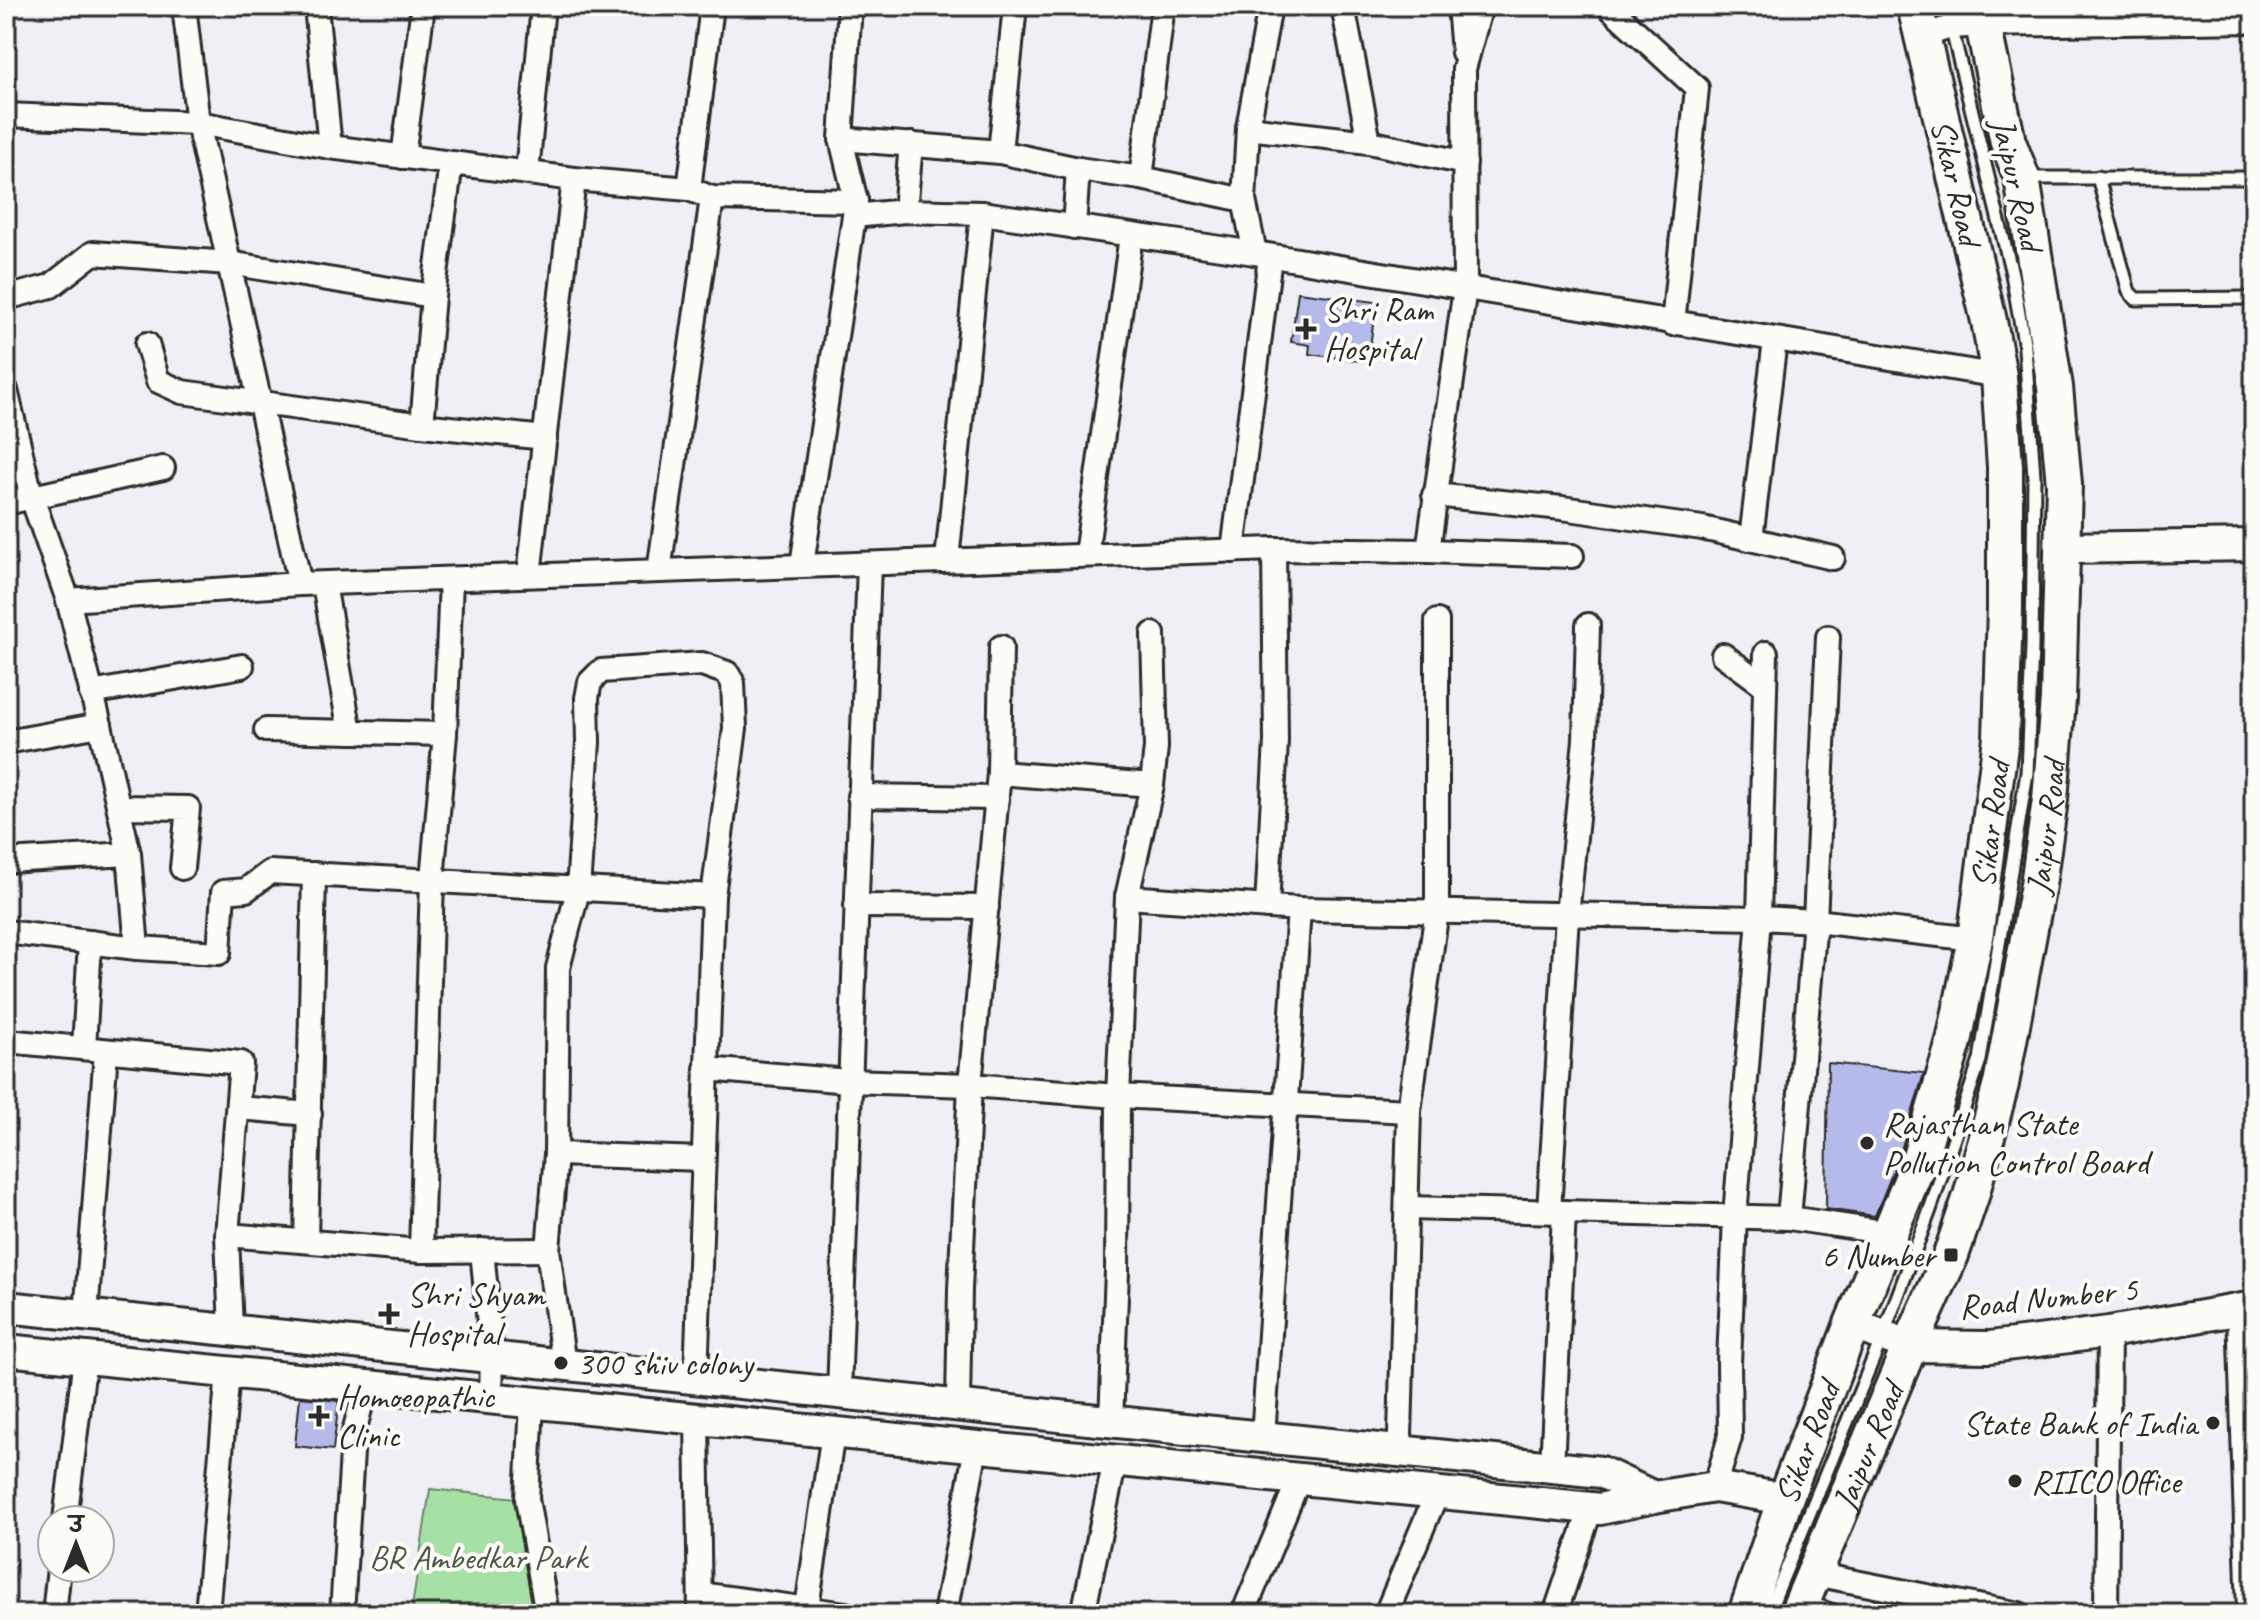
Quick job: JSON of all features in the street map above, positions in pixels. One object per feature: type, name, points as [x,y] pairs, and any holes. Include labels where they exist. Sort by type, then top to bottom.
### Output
[{"type":"main road","name":"Jaipur Road","points":[[1805,1596],[1882,1335],[1951,1255],[1971,1196],[2001,1084],[2015,1016],[2050,800],[2058,699],[2064,484],[2055,387],[2022,178],[1949,18]]},
{"type":"main road","name":"Sikar Road","points":[[1749,1609],[1785,1499],[1882,1335],[1890,1233],[1918,1164],[1954,1042],[1975,939],[2001,738],[2005,467],[1999,376],[1949,18]]},
{"type":"street","points":[[184,6],[198,123],[300,584]]},
{"type":"street","points":[[316,6],[330,147]]},
{"type":"street","points":[[403,157],[423,6]]},
{"type":"street","points":[[527,172],[543,6]]},
{"type":"street","points":[[689,189],[712,6]]},
{"type":"street","points":[[802,565],[855,208],[841,139],[850,6]]},
{"type":"street","points":[[1000,152],[1015,6]]},
{"type":"street","points":[[1141,178],[1163,6]]},
{"type":"street","points":[[1233,551],[1263,255],[1244,200],[1248,128],[1270,6]]},
{"type":"street","points":[[1343,6],[1369,142]]},
{"type":"street","points":[[1428,551],[1465,288],[1464,69],[1459,6]]},
{"type":"street","points":[[1464,69],[1481,6]]},
{"type":"street","points":[[1608,6],[1697,88],[1673,324]]},
{"type":"street","points":[[1949,18],[2254,21]]},
{"type":"street","points":[[6,115],[198,123],[403,157],[574,179],[689,189],[712,198],[982,213],[1263,255],[1999,376]]},
{"type":"street","points":[[1248,128],[1369,142],[1465,163]]},
{"type":"street","points":[[841,139],[1000,152],[1244,200]]},
{"type":"street","points":[[905,211],[911,144]]},
{"type":"street","points":[[422,425],[433,296],[451,163]]},
{"type":"street","points":[[1074,227],[1078,169]]},
{"type":"street","points":[[529,575],[574,179]]},
{"type":"street","points":[[659,571],[712,198]]},
{"type":"street","points":[[947,560],[982,213]]},
{"type":"street","points":[[1086,555],[1131,236]]},
{"type":"street","points":[[6,298],[51,286],[93,253],[229,263],[433,296]]},
{"type":"street","points":[[1751,539],[1775,340]]},
{"type":"street","points":[[147,344],[158,381],[167,387],[260,404],[545,438]]},
{"type":"street","points":[[6,390],[31,495],[68,600],[100,725],[129,854],[137,948]]},
{"type":"street","points":[[6,503],[163,468]]},
{"type":"street","points":[[1434,495],[1562,508],[1702,528],[1833,558]]},
{"type":"street","points":[[2063,548],[2254,545]]},
{"type":"street","points":[[1267,907],[1276,741],[1274,549]]},
{"type":"street","points":[[68,600],[300,584],[1274,549],[1572,556]]},
{"type":"street","points":[[807,1612],[839,1393],[869,564]]},
{"type":"street","points":[[421,1251],[432,880],[445,734],[451,579]]},
{"type":"street","points":[[324,584],[350,732]]},
{"type":"street","points":[[1405,1490],[1407,1452],[1400,1435],[1409,1111],[1437,910],[1437,621]]},
{"type":"street","points":[[1552,1467],[1567,915],[1585,740],[1588,625]]},
{"type":"street","points":[[1083,1614],[1115,1461],[1118,1096],[1127,897],[1152,785],[1156,747],[1153,634]]},
{"type":"street","points":[[1789,1218],[1815,921],[1828,637]]},
{"type":"street","points":[[958,1405],[970,1085],[999,773],[1001,647]]},
{"type":"street","points":[[1715,1487],[1730,1437],[1729,1363],[1735,1216],[1759,918],[1766,653]]},
{"type":"street","points":[[1723,655],[1765,686]]},
{"type":"street","points":[[564,1365],[548,1250],[556,1154],[558,968],[578,890],[590,682],[601,671],[702,664],[727,673],[733,683],[735,728],[713,896],[696,1378]]},
{"type":"street","points":[[91,693],[242,666]]},
{"type":"street","points":[[6,742],[100,725]]},
{"type":"street","points":[[266,730],[445,734]]},
{"type":"street","points":[[999,773],[1152,785]]},
{"type":"street","points":[[859,796],[997,798]]},
{"type":"street","points":[[119,807],[188,808],[182,868]]},
{"type":"street","points":[[6,861],[129,854]]},
{"type":"street","points":[[6,932],[137,948],[219,953],[223,892],[246,890],[270,872],[713,896]]},
{"type":"street","points":[[306,1241],[314,874]]},
{"type":"street","points":[[1127,897],[1299,909],[1759,918],[1815,921],[1975,939]]},
{"type":"street","points":[[856,906],[987,907]]},
{"type":"street","points":[[1263,1437],[1299,909]]},
{"type":"street","points":[[86,1315],[95,1050],[90,942]]},
{"type":"street","points":[[6,1041],[241,1063],[227,1235],[231,1330]]},
{"type":"street","points":[[706,1069],[849,1081],[970,1085],[1409,1111]]},
{"type":"street","points":[[238,1108],[310,1114]]},
{"type":"street","points":[[556,1154],[703,1159]]},
{"type":"street","points":[[1407,1208],[1789,1218],[1890,1233]]},
{"type":"street","points":[[227,1235],[421,1251],[548,1250]]},
{"type":"street","points":[[482,1250],[492,1356],[491,1399]]},
{"type":"street","points":[[6,1307],[1601,1472],[1654,1497]]},
{"type":"street","points":[[2246,1308],[2249,1614]]},
{"type":"street","name":"Road Number 5","points":[[1882,1335],[1990,1347],[2109,1332],[2246,1308]]},
{"type":"street","points":[[2106,1614],[2109,1332]]},
{"type":"street","points":[[6,1350],[1600,1509],[1715,1487],[1785,1499]]},
{"type":"street","points":[[67,1504],[85,1358]]},
{"type":"street","points":[[207,1614],[228,1372]]},
{"type":"street","points":[[342,1614],[353,1436],[366,1386]]},
{"type":"street","points":[[532,1403],[527,1499],[547,1614]]},
{"type":"street","points":[[697,1419],[700,1604],[846,1614]]},
{"type":"street","points":[[945,1614],[976,1447]]},
{"type":"street","points":[[1243,1614],[1299,1479]]},
{"type":"street","points":[[1386,1614],[1437,1493]]},
{"type":"street","points":[[1555,1614],[1591,1508]]},
{"type":"street","points":[[54,1614],[57,1584]]},
{"type":"street","points":[[1805,1596],[2019,1614]]},
{"type":"lane","points":[[1749,1609],[1882,1335],[1930,1210],[1980,1060],[2027,773],[2034,476],[2025,348],[2012,274],[1949,18]]},
{"type":"lane","points":[[2098,177],[2129,292],[2136,299],[2254,298]]},
{"type":"lane","points":[[2022,178],[2254,178]]},
{"type":"lane","points":[[1805,1596],[1843,1614]]},
{"type":"green space","name":"BR Ambedkar Park","points":[[430,1489],[527,1499],[547,1614],[411,1614]]},
{"type":"building","points":[[1298,292],[1376,302],[1368,362],[1309,354],[1310,345],[1291,342]]},
{"type":"building","name":"Rajasthan State Pollution Control Board","points":[[1828,1063],[1924,1073],[1899,1157],[1875,1216],[1826,1209]]},
{"type":"building","points":[[300,1397],[339,1401],[333,1450],[295,1446]]},
{"type":"place","name":"Shri Ram Hospital","points":[[1306,329]]},
{"type":"place","name":"Rajasthan State Pollution Control Board","points":[[1867,1143]]},
{"type":"place","name":"6 Number","points":[[1951,1255]]},
{"type":"place","name":"Shri Shyam Hospital","points":[[389,1314]]},
{"type":"place","name":"300 shiv colony","points":[[561,1363]]},
{"type":"place","name":"Homoeopathic Clinic","points":[[319,1416]]},
{"type":"place","name":"State Bank of India","points":[[2213,1423]]},
{"type":"place","name":"RIICO Office","points":[[2015,1481]]}]
